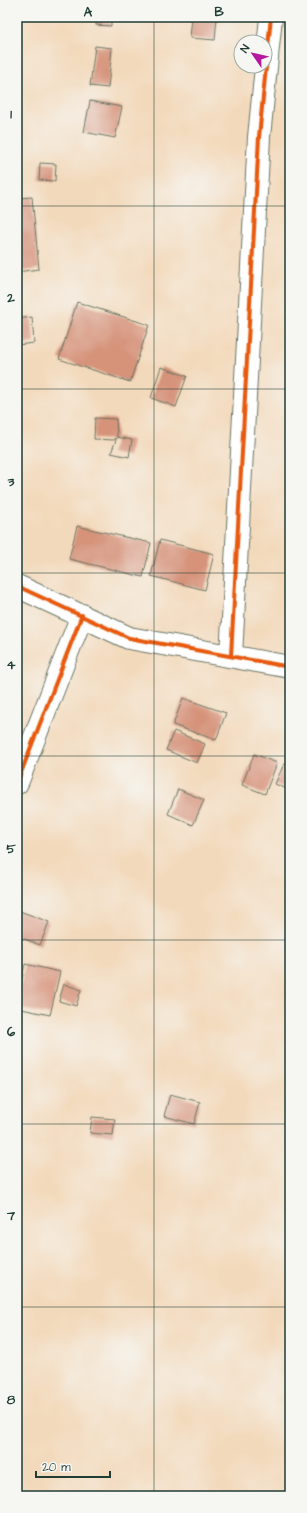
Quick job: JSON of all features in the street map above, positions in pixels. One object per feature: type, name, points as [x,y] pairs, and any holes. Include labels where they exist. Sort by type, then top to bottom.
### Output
[{"type":"street","points":[[231,656],[260,137],[271,17]]},
{"type":"street","points":[[17,586],[129,638],[290,667]]},
{"type":"street","points":[[17,783],[82,615]]},
{"type":"building","points":[[96,17],[111,17],[111,26],[96,25]]},
{"type":"building","points":[[192,17],[217,17],[215,40],[190,38]]},
{"type":"building","points":[[95,46],[112,48],[108,88],[90,86]]},
{"type":"building","points":[[90,101],[122,107],[115,138],[84,132]]},
{"type":"building","points":[[40,163],[56,164],[55,181],[39,180]]},
{"type":"building","points":[[32,197],[39,269],[17,272],[17,198]]},
{"type":"building","points":[[77,302],[149,325],[130,382],[59,359]]},
{"type":"building","points":[[32,317],[34,343],[17,345],[17,319]]},
{"type":"building","points":[[161,367],[187,376],[176,407],[151,398]]},
{"type":"building","points":[[95,418],[116,419],[117,437],[114,440],[94,439]]},
{"type":"building","points":[[117,437],[132,440],[129,457],[111,453]]},
{"type":"building","points":[[77,526],[151,543],[143,577],[69,559]]},
{"type":"building","points":[[160,540],[214,554],[205,590],[151,576]]},
{"type":"building","points":[[183,698],[226,713],[216,740],[173,725]]},
{"type":"building","points":[[174,731],[205,744],[197,763],[166,750]]},
{"type":"building","points":[[254,754],[277,763],[265,794],[242,785]]},
{"type":"building","points":[[284,764],[290,767],[290,783],[287,789],[275,784]]},
{"type":"building","points":[[178,789],[204,800],[193,825],[168,814]]},
{"type":"building","points":[[17,910],[49,922],[40,945],[17,936]]},
{"type":"building","points":[[25,964],[60,972],[50,1015],[17,1008],[17,984],[21,984]]},
{"type":"building","points":[[64,984],[81,990],[76,1006],[59,1001]]},
{"type":"building","points":[[170,1094],[200,1102],[194,1124],[164,1116]]},
{"type":"building","points":[[92,1117],[115,1119],[113,1135],[90,1133]]},
{"type":"cycle path","points":[[231,656],[259,137],[271,17]]},
{"type":"cycle path","points":[[17,586],[129,638],[290,667]]},
{"type":"cycle path","points":[[17,783],[82,615]]}]
